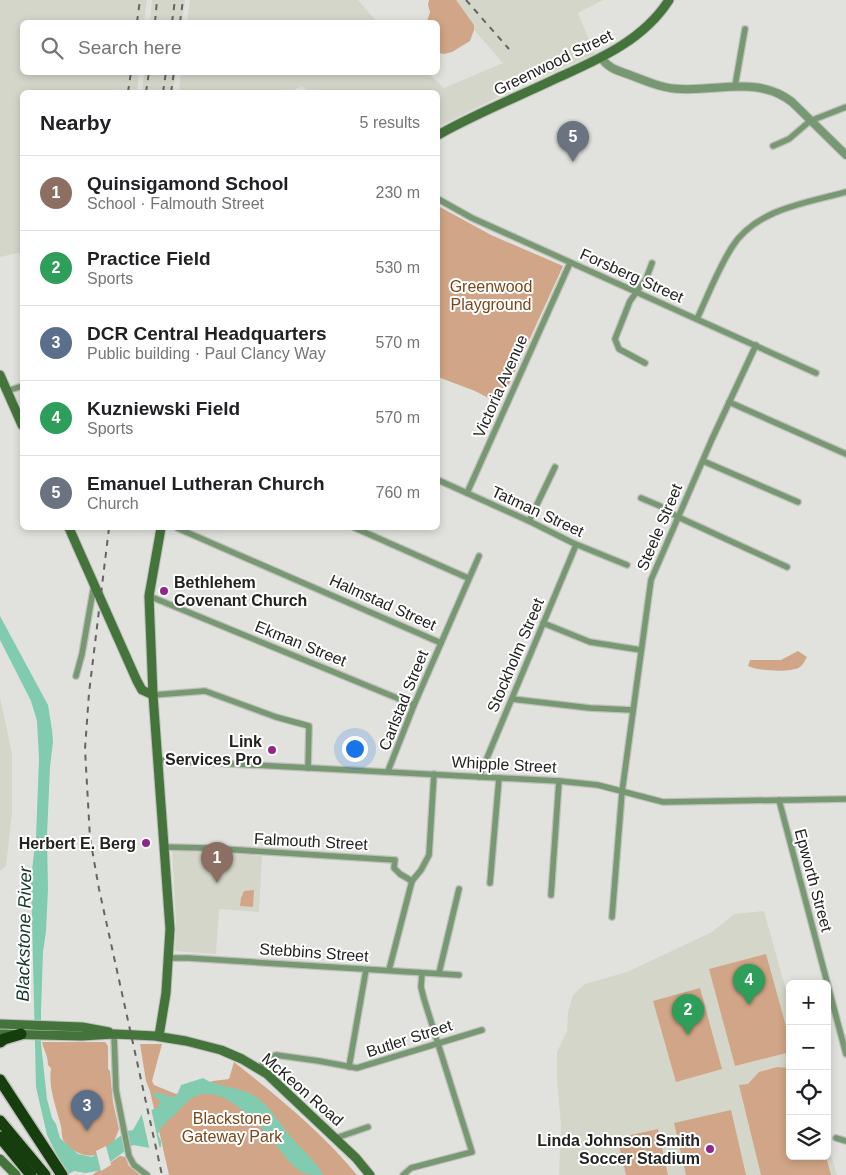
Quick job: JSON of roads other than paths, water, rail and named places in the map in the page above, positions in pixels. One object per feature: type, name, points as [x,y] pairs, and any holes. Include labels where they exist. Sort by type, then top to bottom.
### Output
[{"type":"highway","points":[[0,1042],[21,1030]]},
{"type":"highway","points":[[0,1080],[62,1175]]},
{"type":"highway","points":[[0,1121],[45,1175]]},
{"type":"highway","points":[[0,1137],[31,1175]]},
{"type":"highway","points":[[0,1147],[26,1175]]},
{"type":"main road","name":"Greenwood Street","points":[[440,134],[601,57],[638,35],[661,12],[669,0]]},
{"type":"main road","points":[[0,375],[20,420]]},
{"type":"main road","points":[[70,530],[137,681],[142,690],[153,696]]},
{"type":"main road","points":[[159,1036],[166,994],[170,929],[153,696],[149,596],[161,530]]},
{"type":"main road","name":"McKeon Road","points":[[0,1024],[21,1030]]},
{"type":"main road","name":"McKeon Road","points":[[0,1034],[21,1030],[54,1031],[89,1028],[114,1034],[159,1036],[221,1050],[259,1068],[304,1107],[356,1158],[370,1175]]},
{"type":"main road","points":[[0,1159],[16,1175]]},
{"type":"street","points":[[735,86],[745,29]]},
{"type":"street","points":[[601,57],[603,61],[614,69],[669,88],[760,87],[777,93],[792,102],[846,155]]},
{"type":"street","points":[[774,146],[789,139],[810,120],[846,107]]},
{"type":"street","points":[[697,319],[726,256],[750,226],[771,214],[846,192]]},
{"type":"street","name":"Forsberg Street","points":[[440,199],[472,218],[816,373]]},
{"type":"street","name":"Victoria Avenue","points":[[466,493],[570,263]]},
{"type":"street","points":[[644,363],[620,350],[615,342],[630,301],[646,279],[652,264]]},
{"type":"street","name":"Steele Street","points":[[612,916],[622,792],[651,580],[756,345]]},
{"type":"street","points":[[7,391],[20,387]]},
{"type":"street","points":[[729,402],[846,454]]},
{"type":"street","points":[[703,461],[798,502]]},
{"type":"street","points":[[529,521],[555,467]]},
{"type":"street","name":"Tatman Street","points":[[440,481],[529,521],[576,545],[627,565]]},
{"type":"street","points":[[641,498],[787,567]]},
{"type":"street","name":"Halmstad Street","points":[[182,530],[441,642]]},
{"type":"street","points":[[360,530],[468,578]]},
{"type":"street","name":"Stockholm Street","points":[[479,777],[576,545]]},
{"type":"street","name":"Carlstad Street","points":[[388,771],[414,705],[479,556]]},
{"type":"street","points":[[76,676],[82,654],[94,583]]},
{"type":"street","name":"Ekman Street","points":[[149,596],[414,705]]},
{"type":"street","points":[[543,623],[590,642],[641,650]]},
{"type":"street","points":[[153,696],[205,691],[276,717],[308,726],[308,768]]},
{"type":"street","points":[[512,699],[590,708],[632,710]]},
{"type":"street","name":"Whipple Street","points":[[158,760],[558,781],[598,785],[663,802],[846,800]]},
{"type":"street","points":[[389,970],[412,881],[421,870],[429,855],[434,774]]},
{"type":"street","points":[[490,883],[499,778]]},
{"type":"street","points":[[551,895],[558,781]]},
{"type":"street","name":"Epworth Street","points":[[779,800],[846,1054]]},
{"type":"street","name":"Falmouth Street","points":[[165,847],[395,860],[394,868],[412,881]]},
{"type":"street","points":[[439,973],[459,889]]},
{"type":"street","name":"Stebbins Street","points":[[168,958],[335,966],[366,970],[459,975]]},
{"type":"street","points":[[349,1067],[366,970]]},
{"type":"street","points":[[403,1175],[411,1168],[472,1152],[424,999],[421,987],[422,973]]},
{"type":"street","name":"Butler Street","points":[[259,1068],[270,1057],[276,1055],[357,1068],[482,1030]]},
{"type":"street","points":[[114,1034],[116,1090],[129,1156],[134,1166],[147,1175]]},
{"type":"street","points":[[336,1138],[368,1127]]},
{"type":"street","points":[[836,1138],[846,1141]]},
{"type":"railway","points":[[137,20],[140,0]]},
{"type":"railway","points":[[155,20],[157,0]]},
{"type":"railway","points":[[172,20],[175,0]]},
{"type":"railway","points":[[180,20],[183,0]]},
{"type":"railway","points":[[466,0],[509,49]]},
{"type":"railway","points":[[128,90],[131,75]]},
{"type":"railway","points":[[146,90],[149,75]]},
{"type":"railway","points":[[163,90],[166,75]]},
{"type":"railway","points":[[171,90],[174,75]]},
{"type":"railway","points":[[109,530],[89,693],[85,749],[90,838],[99,889],[162,1175]]},
{"type":"place","name":"Emanuel Lutheran Church","points":[[573,162]]},
{"type":"place","name":"Bethlehem Covenant Church","points":[[164,591]]},
{"type":"place","name":"Link Services Pro","points":[[272,750]]},
{"type":"place","name":"Herbert E. Berg","points":[[146,843]]},
{"type":"place","name":"Quinsigamond School","points":[[217,883]]},
{"type":"place","name":"Kuzniewski Field","points":[[749,1005]]},
{"type":"place","name":"Practice Field","points":[[688,1035]]},
{"type":"place","name":"DCR Central Headquarters","points":[[87,1131]]},
{"type":"place","name":"Linda Johnson Smith Soccer Stadium","points":[[710,1149]]},
{"type":"park label","name":"Greenwood Playground","points":[[491,295]]},
{"type":"park label","name":"Blackstone Gateway Park","points":[[232,1127]]},
{"type":"water label","name":"Blackstone River","points":[[24,934]]}]
